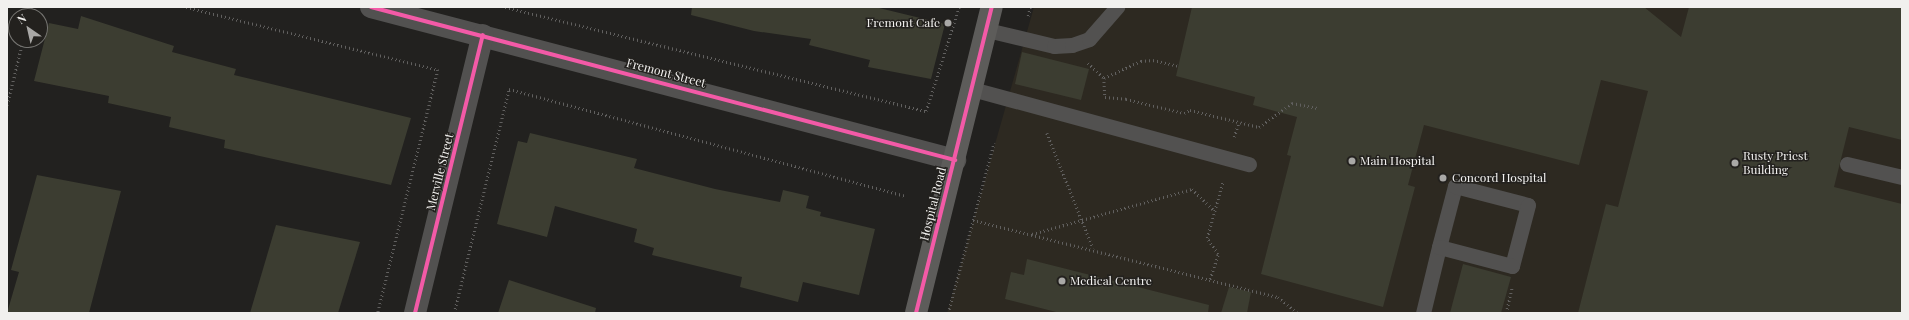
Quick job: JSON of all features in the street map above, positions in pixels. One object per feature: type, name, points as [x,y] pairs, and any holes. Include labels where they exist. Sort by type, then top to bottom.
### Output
[{"type":"street","name":"Fremont Street","points":[[371,7],[484,35],[955,160]]},
{"type":"street","name":"Hospital Road","points":[[916,313],[992,7]]},
{"type":"street","name":"Merville Street","points":[[415,313],[484,35]]},
{"type":"lane","points":[[987,30],[1054,46],[1072,45],[1089,39],[1117,7]]},
{"type":"lane","points":[[972,89],[1249,164]]},
{"type":"lane","points":[[1847,164],[1902,177]]},
{"type":"lane","points":[[1423,313],[1439,247],[1455,186],[1528,205],[1512,266],[1439,247]]},
{"type":"path","points":[[186,7],[438,70],[378,313]]},
{"type":"path","points":[[505,7],[926,111],[959,7]]},
{"type":"path","points":[[1027,20],[1030,7]]},
{"type":"path","points":[[7,106],[21,48]]},
{"type":"path","points":[[1083,58],[1104,78],[1105,97],[1126,99],[1184,113],[1190,110],[1259,127],[1292,102],[1318,108]]},
{"type":"path","points":[[1104,78],[1141,61],[1153,60],[1178,66]]},
{"type":"path","points":[[454,313],[510,89],[906,196]]},
{"type":"path","points":[[1210,279],[1218,254],[1207,238],[1239,122]]},
{"type":"path","points":[[1045,129],[1093,248]]},
{"type":"path","points":[[948,313],[994,143]]},
{"type":"path","points":[[1031,234],[1192,189],[1215,211]]},
{"type":"path","points":[[973,220],[1093,248],[1278,297],[1298,313]]},
{"type":"shaded area","name":"Concord Hospital","points":[[1034,7],[1902,7],[1902,313],[947,313]]},
{"type":"building","points":[[692,7],[875,7],[945,24],[931,79],[868,67],[870,60],[809,45],[811,39],[754,31],[691,15]]},
{"type":"building","points":[[1192,7],[1644,7],[1681,37],[1689,7],[1902,7],[1902,140],[1849,127],[1834,187],[1902,204],[1902,313],[1578,313],[1606,204],[1618,207],[1648,91],[1601,80],[1579,165],[1424,125],[1408,185],[1415,187],[1383,307],[1261,274],[1291,156],[1287,155],[1297,117],[1253,105],[1255,97],[1176,76]]},
{"type":"building","points":[[81,16],[174,46],[172,52],[236,69],[234,75],[411,118],[391,185],[224,148],[225,140],[169,127],[171,117],[108,103],[109,96],[34,81],[43,48],[48,48],[49,23],[78,29]]},
{"type":"building","points":[[1022,52],[1089,69],[1081,100],[1015,84]]},
{"type":"building","points":[[530,133],[637,159],[634,168],[715,189],[780,202],[783,190],[809,196],[806,208],[821,212],[820,216],[875,229],[859,295],[803,282],[798,302],[740,287],[742,277],[652,255],[654,248],[634,242],[637,229],[555,206],[547,237],[497,224],[518,141],[527,143]]},
{"type":"building","points":[[37,175],[121,191],[89,313],[7,313],[19,272],[11,270]]},
{"type":"building","points":[[276,225],[360,242],[338,313],[250,313]]},
{"type":"building","name":"Medical Centre","points":[[1027,259],[1209,305],[1208,313],[1060,313],[1005,299],[1011,272],[1024,275]]},
{"type":"building","points":[[1463,264],[1511,277],[1501,313],[1450,313]]},
{"type":"building","points":[[509,280],[596,308],[595,313],[498,313]]},
{"type":"building","points":[[1229,287],[1251,292],[1247,313],[1221,313]]},
{"type":"cycle path","points":[[371,7],[955,160]]},
{"type":"cycle path","points":[[916,313],[992,7]]},
{"type":"cycle path","points":[[415,313],[483,35]]},
{"type":"place","name":"Fremont Cafe","points":[[948,23]]},
{"type":"place","name":"Main Hospital","points":[[1352,161]]},
{"type":"place","name":"Rusty Priest Building","points":[[1735,163]]},
{"type":"place","name":"Concord Hospital","points":[[1443,178]]},
{"type":"place","name":"Medical Centre","points":[[1062,281]]}]
